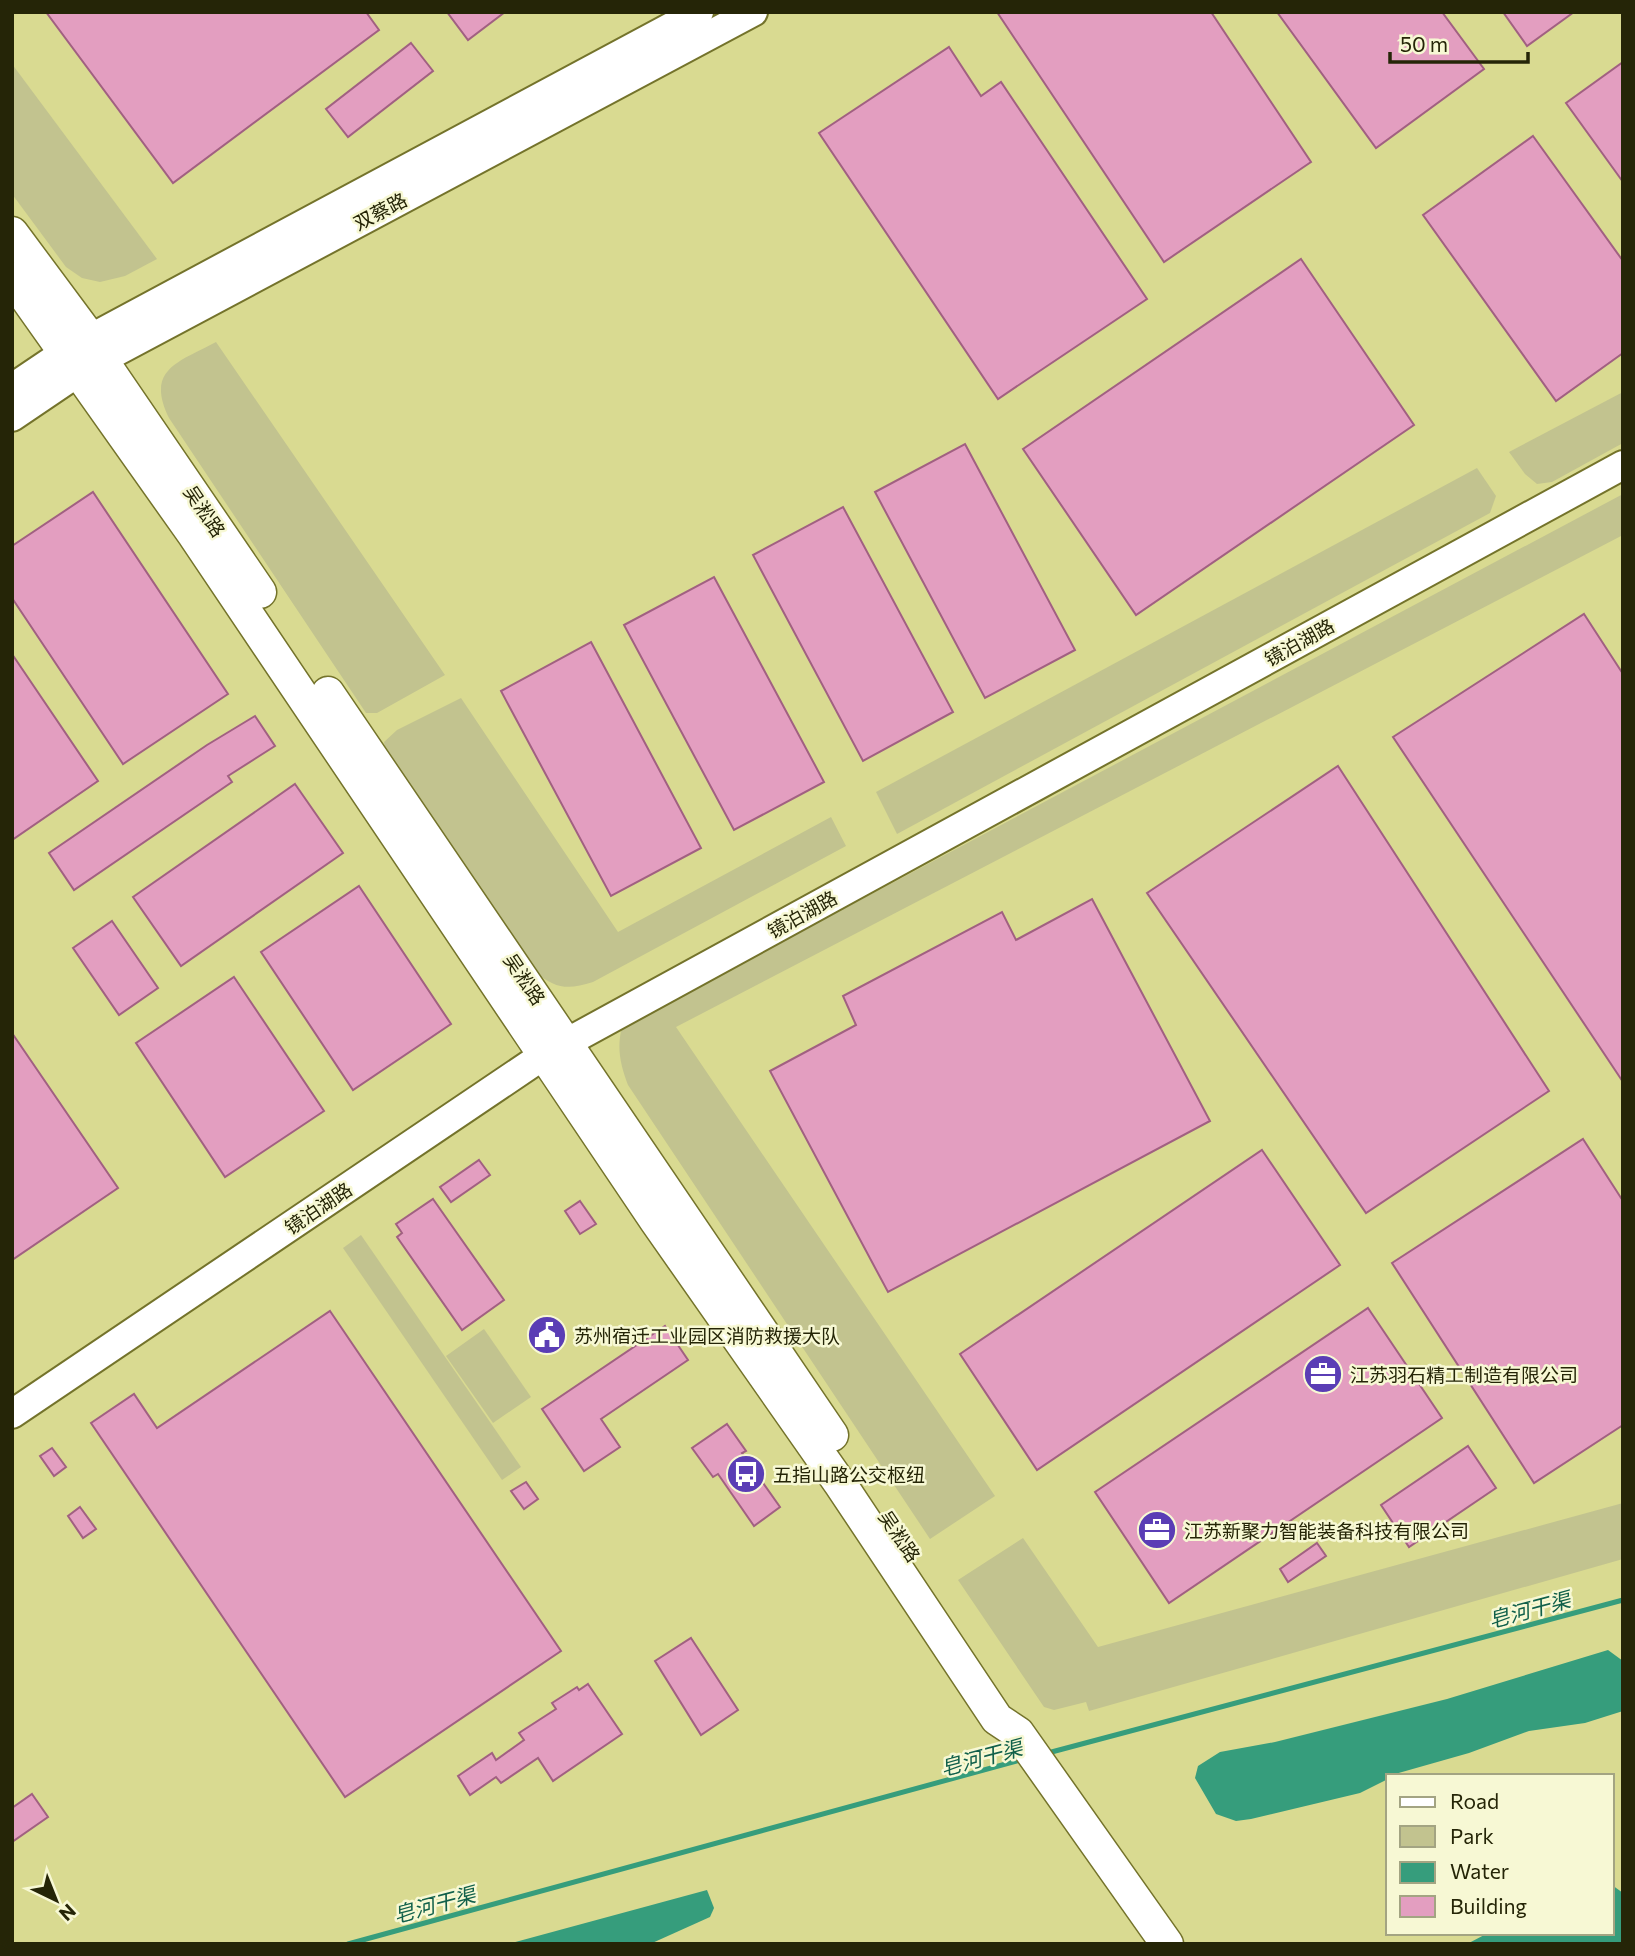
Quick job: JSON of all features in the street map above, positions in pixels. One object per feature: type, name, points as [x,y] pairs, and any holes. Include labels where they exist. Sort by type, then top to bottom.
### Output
[{"type":"main road","name":"吴淞路","points":[[12,233],[85,355],[316,713],[556,1048],[997,1720],[1018,1733],[1167,1944]]},
{"type":"main road","name":"吴淞路","points":[[12,278],[85,355]]},
{"type":"street","name":"双蔡路","points":[[12,418],[85,355],[699,12]]},
{"type":"street","name":"双蔡路","points":[[12,388],[85,355],[753,12]]},
{"type":"street","name":"镜泊湖路","points":[[12,1414],[556,1048],[1623,465]]},
{"type":"green space","points":[[12,64],[157,259],[125,276],[100,282],[82,278],[66,267],[12,194]]},
{"type":"green space","points":[[216,342],[445,675],[377,713],[366,713],[169,418],[161,388],[164,378],[179,362]]},
{"type":"green space","points":[[1623,392],[1623,443],[1552,482],[1537,484],[1525,474],[1509,452]]},
{"type":"green space","points":[[1477,468],[1496,496],[1490,513],[897,834],[876,792]]},
{"type":"green space","points":[[1623,494],[1623,535],[676,1027],[995,1496],[930,1539],[628,1085],[620,1058],[621,1031],[644,1015]]},
{"type":"green space","points":[[461,698],[618,932],[831,817],[846,846],[593,982],[569,987],[556,985],[535,972],[386,753],[384,742],[397,730]]},
{"type":"green space","points":[[361,1235],[521,1467],[502,1480],[343,1248]]},
{"type":"green space","points":[[484,1329],[531,1397],[493,1423],[446,1356]]},
{"type":"green space","points":[[1623,1503],[1623,1559],[1089,1711],[1086,1702],[1054,1710],[1044,1707],[958,1580],[1023,1538],[1098,1647]]},
{"type":"water","points":[[1608,1650],[1623,1661],[1623,1711],[1585,1723],[1529,1731],[1469,1753],[1395,1774],[1386,1774],[1386,1780],[1360,1793],[1236,1821],[1216,1814],[1195,1778],[1198,1766],[1220,1752],[1275,1742],[1447,1699]]},
{"type":"water","points":[[1614,1886],[1623,1893],[1623,1944],[1467,1944],[1484,1935],[1614,1935]]},
{"type":"water","points":[[707,1890],[714,1908],[710,1917],[650,1944],[508,1944]]},
{"type":"building","points":[[46,12],[366,12],[379,30],[173,183]]},
{"type":"building","points":[[447,12],[505,12],[468,40]]},
{"type":"building","points":[[997,12],[1211,12],[1311,162],[1164,262]]},
{"type":"building","points":[[1277,12],[1442,12],[1484,69],[1376,148]]},
{"type":"building","points":[[1503,12],[1574,12],[1527,46]]},
{"type":"building","points":[[411,43],[433,71],[348,137],[326,109]]},
{"type":"building","points":[[949,47],[981,96],[1001,82],[1147,299],[998,399],[819,133]]},
{"type":"building","points":[[1623,62],[1623,182],[1566,103]]},
{"type":"building","points":[[1533,136],[1623,261],[1623,353],[1556,401],[1423,215]]},
{"type":"building","points":[[1301,259],[1414,425],[1136,615],[1023,449]]},
{"type":"building","points":[[965,444],[1075,650],[985,698],[875,492]]},
{"type":"building","points":[[93,492],[228,694],[123,764],[12,598],[12,546]]},
{"type":"building","points":[[843,507],[953,712],[863,761],[753,555]]},
{"type":"building","points":[[714,577],[824,782],[734,830],[624,625]]},
{"type":"building","points":[[1584,614],[1623,674],[1623,1082],[1393,737]]},
{"type":"building","points":[[591,642],[701,848],[611,896],[501,691]]},
{"type":"building","points":[[12,654],[98,781],[12,840]]},
{"type":"building","points":[[255,716],[275,746],[228,776],[232,782],[74,890],[49,853],[207,745]]},
{"type":"building","points":[[1338,766],[1549,1091],[1366,1213],[1147,893]]},
{"type":"building","points":[[295,784],[343,853],[181,966],[133,897]]},
{"type":"building","points":[[359,886],[451,1024],[353,1090],[261,952]]},
{"type":"building","points":[[1092,899],[1210,1121],[888,1292],[770,1071],[856,1025],[843,996],[1002,912],[1016,940]]},
{"type":"building","points":[[112,921],[158,988],[119,1015],[73,948]]},
{"type":"building","points":[[234,977],[324,1111],[225,1177],[136,1043]]},
{"type":"building","points":[[12,1033],[118,1188],[12,1260]]},
{"type":"building","points":[[1583,1139],[1623,1201],[1623,1425],[1534,1483],[1392,1263]]},
{"type":"building","points":[[1262,1150],[1340,1265],[1037,1470],[960,1354]]},
{"type":"building","points":[[479,1160],[490,1175],[451,1202],[440,1187]]},
{"type":"building","points":[[433,1199],[504,1300],[462,1330],[397,1237],[402,1233],[396,1224]]},
{"type":"building","points":[[580,1201],[596,1224],[580,1234],[565,1211]]},
{"type":"building","points":[[1368,1308],[1442,1418],[1169,1603],[1095,1492]]},
{"type":"building","points":[[330,1311],[561,1651],[345,1797],[91,1423],[134,1394],[157,1428]]},
{"type":"building","points":[[665,1326],[688,1360],[601,1419],[620,1447],[584,1471],[542,1409]]},
{"type":"building","points":[[727,1424],[746,1451],[742,1453],[780,1507],[754,1526],[718,1474],[713,1477],[692,1448]]},
{"type":"building","points":[[1468,1446],[1496,1488],[1409,1547],[1381,1505]]},
{"type":"building","points":[[52,1448],[66,1467],[54,1476],[40,1456]]},
{"type":"building","points":[[526,1482],[538,1499],[524,1509],[511,1491]]},
{"type":"building","points":[[80,1507],[96,1529],[83,1538],[68,1516]]},
{"type":"building","points":[[1317,1543],[1326,1556],[1288,1582],[1280,1569]]},
{"type":"building","points":[[691,1638],[738,1710],[701,1735],[655,1661]]},
{"type":"building","points":[[588,1684],[622,1734],[553,1781],[538,1758],[501,1783],[496,1777],[470,1795],[458,1776],[492,1753],[496,1760],[524,1740],[519,1733],[556,1709],[552,1703],[577,1687],[579,1690]]},
{"type":"building","points":[[32,1794],[48,1817],[12,1842],[12,1808]]},
{"type":"waterway","name":"皂河干渠","points":[[1044,1754],[1623,1600]]},
{"type":"waterway","name":"皂河干渠","points":[[348,1944],[1024,1759]]},
{"type":"place","name":"苏州宿迁工业园区消防救援大队","points":[[547,1335]]},
{"type":"place","name":"江苏羽石精工制造有限公司","points":[[1323,1374]]},
{"type":"place","name":"五指山路公交枢纽","points":[[746,1474]]},
{"type":"place","name":"江苏新聚力智能装备科技有限公司","points":[[1157,1530]]}]
